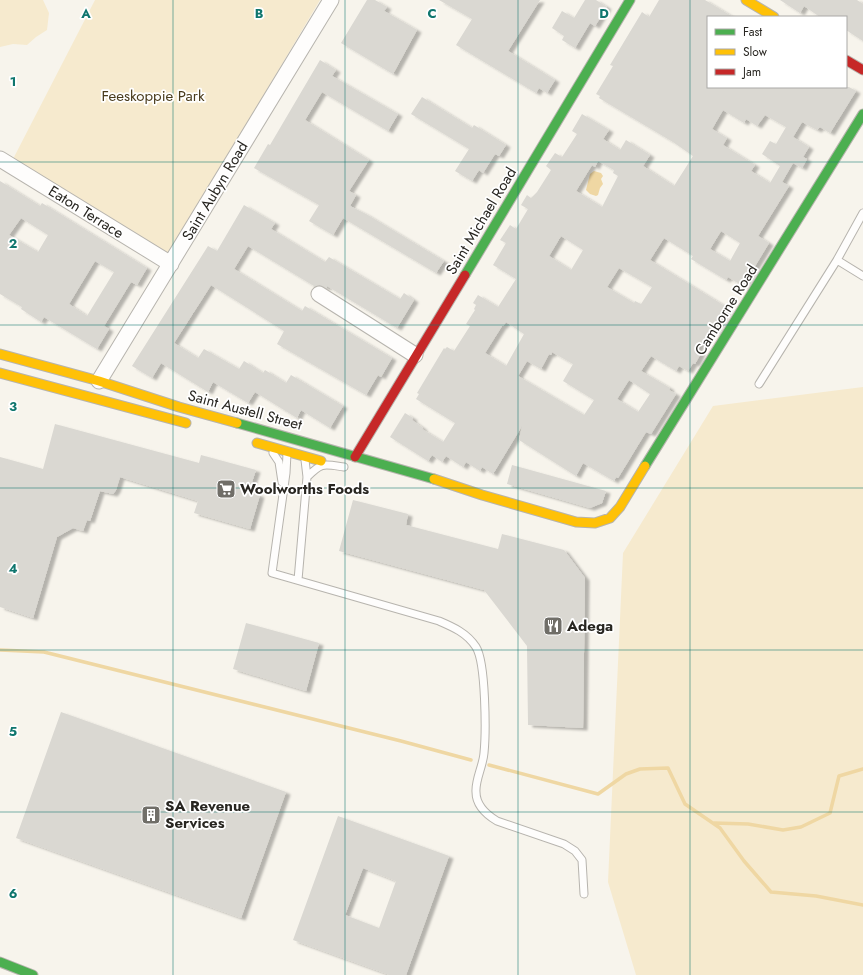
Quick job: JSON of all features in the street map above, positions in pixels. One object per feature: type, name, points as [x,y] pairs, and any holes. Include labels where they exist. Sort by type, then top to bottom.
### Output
[{"type":"main road","name":"Saint Michael Road","points":[[355,456],[630,0]]},
{"type":"main road","points":[[746,0],[772,16]]},
{"type":"main road","points":[[847,61],[863,70]]},
{"type":"main road","name":"Camborne Road","points":[[610,518],[620,508],[863,114]]},
{"type":"main road","name":"Saint Austell Street","points":[[0,354],[99,381],[179,407],[287,436],[576,522],[595,523],[610,518]]},
{"type":"main road","name":"Saint Austell Street","points":[[0,373],[196,426]]},
{"type":"main road","name":"Saint Austell Street","points":[[249,440],[287,452],[348,468]]},
{"type":"main road","name":"Saint Austell Street","points":[[430,487],[482,495]]},
{"type":"main road","points":[[0,962],[33,975]]},
{"type":"street","name":"Saint Aubyn Road","points":[[99,381],[331,0]]},
{"type":"street","name":"Eaton Terrace","points":[[0,159],[171,264]]},
{"type":"street","points":[[319,294],[415,355]]},
{"type":"lane","points":[[759,384],[837,260],[863,213]]},
{"type":"lane","points":[[837,260],[863,276]]},
{"type":"lane","points":[[287,436],[286,473],[272,573],[439,621],[460,630],[476,647],[482,665],[485,709],[484,754],[476,792],[478,800],[489,816],[514,827],[564,844],[575,851],[582,860],[584,894]]},
{"type":"lane","points":[[249,440],[264,446],[278,458],[281,467],[283,494]]},
{"type":"lane","points":[[298,580],[308,477],[305,456],[306,442]]},
{"type":"lane","points":[[308,477],[317,467],[321,465],[348,468]]},
{"type":"green space","points":[[0,0],[43,0],[49,13],[47,30],[27,45],[13,44],[0,47]]},
{"type":"green space","name":"Feeskoppie Park","points":[[95,0],[320,0],[168,256],[12,161]]},
{"type":"green space","points":[[863,387],[863,975],[636,975],[608,882],[623,553],[713,406]]},
{"type":"shaded area","points":[[594,171],[601,173],[603,176],[601,179],[603,184],[598,195],[596,196],[590,194],[586,190],[590,174]]},
{"type":"building","points":[[367,0],[375,0],[387,7],[384,11],[417,30],[393,74],[341,43]]},
{"type":"building","points":[[439,0],[540,0],[508,51],[555,80],[547,93],[539,88],[536,93],[456,45],[472,19]]},
{"type":"building","points":[[585,0],[596,0],[607,7],[595,26],[590,23],[575,48],[562,40],[564,36],[552,28],[562,11],[574,18]]},
{"type":"building","points":[[659,0],[705,0],[731,16],[707,16],[707,88],[849,87],[856,91],[830,133],[820,127],[817,130],[802,122],[793,137],[809,147],[803,157],[807,159],[802,168],[793,163],[782,182],[789,186],[758,236],[769,243],[743,286],[728,277],[726,280],[691,259],[693,256],[664,238],[650,260],[728,308],[714,332],[709,330],[697,350],[701,353],[695,364],[693,363],[688,371],[679,366],[676,371],[651,356],[641,371],[670,388],[669,390],[676,394],[651,434],[646,432],[618,478],[616,477],[614,481],[583,463],[576,476],[519,440],[522,426],[493,474],[482,467],[480,471],[466,462],[463,467],[446,456],[442,462],[432,455],[428,461],[390,437],[405,413],[413,418],[412,420],[423,428],[422,429],[443,442],[455,423],[416,399],[419,394],[417,393],[444,348],[445,349],[447,347],[454,351],[470,326],[466,324],[475,310],[476,305],[473,303],[478,295],[498,307],[516,279],[493,265],[506,243],[500,240],[510,225],[516,229],[528,209],[521,205],[527,195],[531,198],[537,192],[551,170],[546,166],[555,153],[562,157],[577,134],[572,131],[582,114],[609,130],[603,139],[620,150],[626,140],[650,155],[643,166],[674,186],[693,156],[673,142],[599,98],[600,96],[596,94],[613,66],[610,65],[642,12],[649,17]],"holes":[[[723,110],[744,123],[746,119],[757,126],[765,115],[786,127],[776,144],[770,141],[762,154],[780,166],[770,183],[751,171],[755,165],[723,145],[727,138],[712,129]],[[598,161],[614,170],[613,173],[618,176],[602,207],[576,191],[592,165],[595,167]],[[721,231],[740,243],[730,261],[710,249]],[[561,236],[583,250],[571,270],[549,256]],[[619,268],[652,287],[641,304],[635,301],[634,303],[607,287]],[[506,322],[524,334],[506,366],[485,353]],[[552,352],[573,364],[563,381],[594,400],[584,415],[518,376],[527,361],[541,369],[549,354],[551,355]],[[629,380],[650,394],[638,412],[617,399]]]},
{"type":"building","points":[[780,0],[857,0],[863,4],[863,41],[847,31],[847,16],[819,16],[804,6],[800,13]]},
{"type":"building","points":[[320,60],[336,70],[332,76],[398,114],[388,131],[322,92],[305,120],[369,160],[349,191],[356,195],[350,206],[444,261],[436,273],[343,218],[333,235],[309,221],[319,205],[254,168],[268,144],[270,145]]},
{"type":"building","points":[[422,97],[472,128],[474,125],[506,145],[499,156],[495,154],[483,173],[479,170],[472,181],[455,171],[469,149],[411,114]]},
{"type":"building","points":[[0,181],[40,206],[42,203],[147,268],[137,285],[131,282],[104,326],[109,329],[97,349],[44,317],[41,322],[21,309],[22,307],[0,294]],"holes":[[[21,218],[48,235],[38,252],[9,235]],[[95,261],[114,272],[87,316],[69,304]]]},
{"type":"building","points":[[244,205],[275,223],[271,229],[325,262],[329,257],[400,299],[404,293],[414,300],[397,328],[327,286],[326,288],[320,285],[314,286],[248,246],[234,269],[302,311],[305,306],[392,358],[381,377],[378,375],[366,395],[277,344],[284,331],[211,285],[174,343],[198,358],[204,349],[239,369],[244,361],[263,373],[265,370],[286,383],[291,375],[343,406],[330,428],[301,410],[297,418],[255,392],[248,403],[213,382],[208,392],[161,363],[152,378],[132,366],[208,246],[217,251]]},
{"type":"building","points":[[55,424],[199,463],[201,455],[256,470],[249,491],[260,495],[250,529],[194,513],[198,501],[120,477],[116,490],[113,494],[100,491],[90,521],[87,520],[83,531],[73,528],[57,537],[33,618],[0,607],[0,457],[43,469]]},
{"type":"building","points":[[512,465],[606,491],[602,503],[590,508],[507,484]]},
{"type":"building","points":[[353,500],[408,514],[406,525],[498,549],[502,534],[564,550],[585,578],[583,728],[528,725],[527,646],[484,590],[339,551]]},
{"type":"building","points":[[246,623],[319,643],[306,691],[233,669]]},
{"type":"building","name":"SA Revenue Services","points":[[61,712],[286,792],[241,918],[16,838]]},
{"type":"building","points":[[338,816],[449,856],[406,975],[390,975],[293,940]],"holes":[[[363,868],[396,881],[379,928],[345,915]]]},
{"type":"waterway","points":[[0,650],[44,652],[401,741],[471,760]]},
{"type":"waterway","points":[[489,765],[598,794],[626,774],[640,769],[668,768],[685,804],[720,828],[744,861],[771,892],[816,896],[863,905]]},
{"type":"waterway","points":[[714,823],[748,824],[783,830],[801,827],[830,813],[839,776],[863,769]]},
{"type":"traffic: fast","points":[[465,275],[630,0]]},
{"type":"traffic: fast","points":[[645,466],[863,114]]},
{"type":"traffic: fast","points":[[237,423],[434,479]]},
{"type":"traffic: fast","points":[[0,962],[33,975]]},
{"type":"traffic: slow","points":[[746,0],[772,16]]},
{"type":"traffic: slow","points":[[0,354],[99,381],[179,407],[237,423]]},
{"type":"traffic: slow","points":[[0,373],[186,423]]},
{"type":"traffic: slow","points":[[257,443],[321,461]]},
{"type":"traffic: slow","points":[[434,479],[482,495],[576,522],[595,523],[610,518],[620,507],[645,466]]},
{"type":"traffic: jam","points":[[847,61],[863,70]]},
{"type":"traffic: jam","points":[[355,457],[465,275]]},
{"type":"place","name":"Woolworths Foods","points":[[226,489]]},
{"type":"place","name":"Adega","points":[[553,626]]},
{"type":"place","name":"SA Revenue Services","points":[[151,815]]}]
